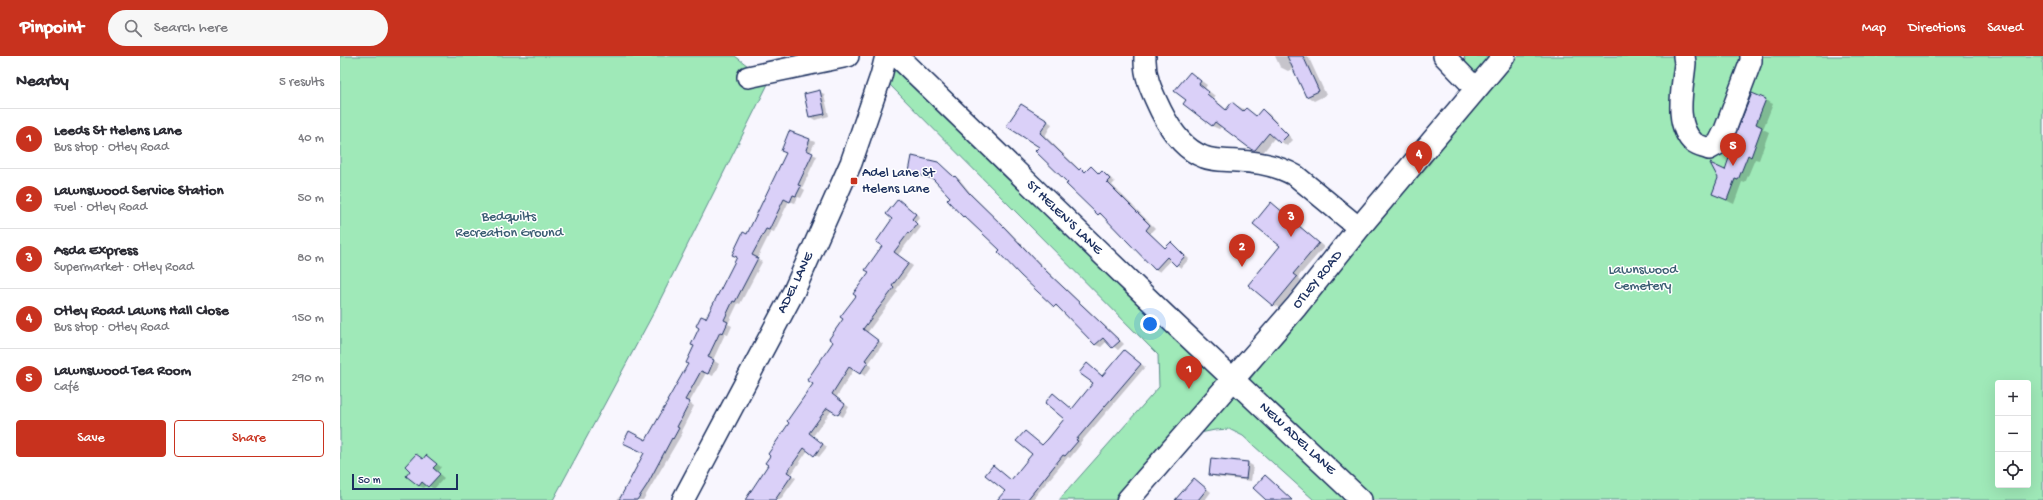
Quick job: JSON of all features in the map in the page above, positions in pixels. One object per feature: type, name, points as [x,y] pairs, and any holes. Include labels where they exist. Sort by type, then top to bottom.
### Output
[{"type":"highway","name":"OTLEY ROAD","points":[[1128,500],[1296,307],[1359,228],[1504,56]]},
{"type":"street","points":[[748,77],[848,56]]},
{"type":"street","name":"ADEL LANE","points":[[683,500],[794,291],[851,163],[881,76],[886,56]]},
{"type":"street","name":"ST HELEN'S LANE","points":[[897,56],[1232,379]]},
{"type":"street","points":[[1144,56],[1144,68],[1148,84],[1166,120],[1179,139],[1190,150],[1204,157],[1218,160],[1255,162],[1285,169],[1296,176],[1359,228]]},
{"type":"street","points":[[1444,56],[1476,89]]},
{"type":"street","points":[[1684,56],[1685,63],[1680,112],[1682,120],[1686,134],[1695,145],[1709,149],[1718,144],[1725,130],[1751,61],[1751,56]]},
{"type":"street","name":"NEW ADEL LANE","points":[[1232,379],[1361,500]]},
{"type":"green space","name":"Bedquilts Recreation Ground","points":[[340,56],[735,56],[769,82],[653,314],[553,500],[340,500]]},
{"type":"green space","name":"Lawnswood Cemetery","points":[[886,56],[1243,388],[1306,308],[1518,56],[2043,56],[2043,500],[1314,500],[1243,436],[1229,429],[1215,430],[1185,436],[1128,500],[1059,500],[1159,387],[1158,355],[881,76]]},
{"type":"green space","points":[[1464,56],[1494,56],[1471,83]]},
{"type":"building","points":[[1287,56],[1303,56],[1319,91],[1306,97]]},
{"type":"building","points":[[1190,72],[1201,81],[1199,84],[1209,92],[1207,94],[1226,110],[1232,102],[1243,111],[1246,108],[1256,116],[1262,109],[1288,135],[1280,143],[1269,133],[1255,150],[1252,150],[1215,122],[1212,126],[1183,104],[1186,100],[1174,91]]},
{"type":"building","points":[[820,90],[825,114],[809,117],[804,94]]},
{"type":"building","points":[[1752,93],[1766,99],[1756,124],[1762,127],[1751,157],[1748,155],[1738,180],[1735,179],[1727,200],[1712,194],[1718,178],[1710,163],[1725,170],[1732,149],[1730,148]]},
{"type":"building","points":[[1021,104],[1048,121],[1040,133],[1079,170],[1081,168],[1085,172],[1091,166],[1099,174],[1102,171],[1110,179],[1107,182],[1150,225],[1146,230],[1165,248],[1171,242],[1185,256],[1176,266],[1167,257],[1155,270],[1100,213],[1098,215],[1066,184],[1068,183],[1035,151],[1039,147],[1006,126]]},
{"type":"building","points":[[789,131],[810,139],[806,150],[813,153],[798,185],[801,186],[796,196],[793,195],[790,202],[784,199],[769,230],[766,229],[752,255],[758,258],[735,302],[733,301],[724,320],[728,322],[723,333],[720,332],[708,357],[714,360],[708,374],[701,371],[685,400],[690,402],[677,427],[679,428],[673,439],[672,438],[647,485],[637,500],[619,500],[644,453],[623,443],[629,431],[646,440],[688,364],[686,363],[694,346],[691,345],[699,328],[696,326],[701,316],[706,318],[737,257],[732,255],[743,232],[747,234],[786,153],[781,151]]},
{"type":"building","points":[[912,156],[938,162],[954,177],[955,176],[969,193],[1045,270],[1120,341],[1112,348],[1103,338],[1095,345],[1056,305],[1054,307],[1021,276],[998,252],[1000,250],[964,216],[963,217],[947,200],[950,197],[933,179],[909,172]]},
{"type":"building","points":[[898,199],[916,214],[912,219],[917,224],[894,252],[909,263],[892,286],[894,288],[863,329],[879,341],[865,360],[868,362],[860,374],[849,367],[832,394],[845,404],[838,415],[827,408],[809,433],[823,444],[814,456],[804,448],[787,472],[792,475],[775,500],[745,500],[768,465],[765,463],[770,456],[768,454],[789,423],[787,421],[813,384],[807,380],[833,342],[829,339],[843,319],[840,317],[856,296],[853,294],[869,272],[865,270],[882,246],[876,242],[892,219],[886,214]]},
{"type":"building","points":[[1271,202],[1319,243],[1293,274],[1297,277],[1273,306],[1248,285],[1280,246],[1253,224]]},
{"type":"building","points":[[1124,350],[1141,364],[1076,440],[1078,441],[1065,456],[1063,455],[1027,500],[997,500],[1005,491],[985,475],[993,465],[1011,480],[1032,454],[1016,441],[1025,431],[1042,445],[1048,439],[1064,419],[1045,403],[1053,393],[1072,409],[1093,383],[1079,373],[1087,363],[1102,376]]},
{"type":"building","points":[[416,454],[423,459],[426,455],[437,464],[433,468],[440,474],[428,487],[422,482],[419,486],[406,476],[410,471],[405,466]]},
{"type":"building","points":[[1211,458],[1248,462],[1246,479],[1209,475]]},
{"type":"building","points":[[1265,475],[1292,500],[1266,500],[1253,488]]},
{"type":"building","points":[[1194,478],[1207,489],[1198,500],[1175,500]]},
{"type":"place","name":"Lawnswood Tea Room","points":[[1733,166]]},
{"type":"place","name":"Otley Road Lawns Hall Close","points":[[1419,174]]},
{"type":"place","name":"Adel Lane St Helens Lane","points":[[854,181]]},
{"type":"place","name":"Asda Express","points":[[1291,237]]},
{"type":"place","name":"Lawnswood Service Station","points":[[1242,267]]},
{"type":"place","name":"Leeds St Helens Lane","points":[[1189,389]]}]
